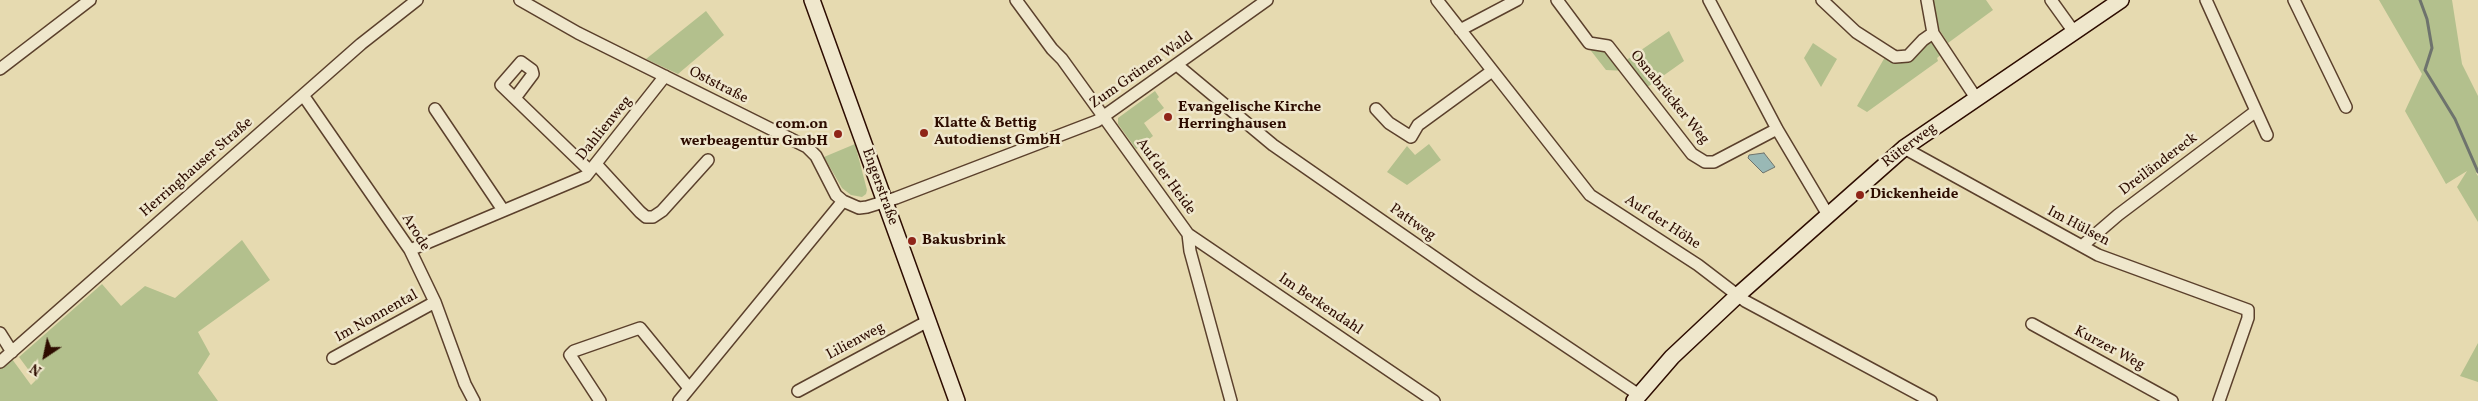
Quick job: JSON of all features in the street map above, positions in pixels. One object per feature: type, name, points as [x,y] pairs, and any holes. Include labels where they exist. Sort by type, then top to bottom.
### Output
[{"type":"street","points":[[0,69],[90,0]]},
{"type":"street","name":"Herringhauser Straße","points":[[0,362],[361,44],[417,0]]},
{"type":"street","name":"Oststraße","points":[[520,0],[570,29],[807,147],[816,156],[831,186],[843,201]]},
{"type":"street","name":"Engerstraße","points":[[812,0],[958,401]]},
{"type":"street","name":"Auf der Heide","points":[[1016,0],[1104,117],[1188,234],[1190,251],[1231,401]]},
{"type":"street","name":"Zum Grünen Wald","points":[[884,202],[1104,117],[1267,0]]},
{"type":"street","name":"Auf der Höhe","points":[[1437,0],[1586,191],[1698,265],[1745,302],[1931,401]]},
{"type":"street","points":[[1460,30],[1517,0]]},
{"type":"street","name":"Osnabrücker Weg","points":[[1556,0],[1589,43],[1608,46],[1692,154],[1704,162],[1714,162],[1777,129]]},
{"type":"street","points":[[1710,0],[1777,129],[1828,215]]},
{"type":"street","points":[[1822,0],[1856,32],[1895,57],[1908,56],[1923,40],[1933,33]]},
{"type":"street","points":[[1927,0],[1933,33],[1976,98]]},
{"type":"street","points":[[2051,0],[2074,32]]},
{"type":"street","name":"Rüterweg","points":[[1637,398],[1672,357],[1738,295],[1904,148],[2121,0]]},
{"type":"street","points":[[2294,0],[2346,107]]},
{"type":"street","points":[[2211,2],[2267,136]]},
{"type":"street","name":"Pattweg","points":[[1177,65],[1273,145],[1637,398]]},
{"type":"street","points":[[1376,109],[1389,123],[1411,137],[1418,125],[1492,71]]},
{"type":"street","name":"Dahlienweg","points":[[410,250],[586,176],[665,76]]},
{"type":"street","name":"Arode","points":[[303,95],[410,250],[435,302],[465,384],[474,401]]},
{"type":"street","points":[[514,98],[593,167],[646,217],[653,217],[662,211],[708,160]]},
{"type":"street","points":[[435,109],[502,210]]},
{"type":"street","name":"Dreiländereck","points":[[2082,246],[2118,215],[2256,111]]},
{"type":"street","name":"Im Hülsen","points":[[1904,148],[2082,246],[2115,262],[2248,310],[2248,318],[2219,401]]},
{"type":"street","points":[[679,401],[843,201],[859,208],[884,202]]},
{"type":"street","name":"Im Berkendahl","points":[[1188,234],[1434,401]]},
{"type":"street","name":"Im Nonnental","points":[[333,358],[435,302]]},
{"type":"street","name":"Lilienweg","points":[[798,391],[928,321]]},
{"type":"street","name":"Kurzer Weg","points":[[2032,324],[2172,401]]},
{"type":"street","points":[[600,401],[570,355],[574,351],[640,328],[689,388]]},
{"type":"street","points":[[0,333],[12,352]]},
{"type":"green space","points":[[1933,0],[1986,0],[1993,10],[1948,43],[1939,29]]},
{"type":"green space","points":[[2379,0],[2452,0],[2462,64],[2478,96],[2478,170],[2476,173],[2478,176],[2478,222],[2457,187],[2467,171],[2446,184],[2405,111],[2422,74]]},
{"type":"green space","points":[[706,11],[724,35],[678,74],[646,59]]},
{"type":"green space","points":[[1669,31],[1684,61],[1646,88],[1625,61]]},
{"type":"green space","points":[[1813,43],[1837,59],[1821,87],[1804,58]]},
{"type":"green space","points":[[1926,43],[1935,43],[1943,53],[1937,58],[1938,61],[1867,112],[1857,106],[1885,57],[1897,61]]},
{"type":"green space","points":[[1588,47],[1607,49],[1625,71],[1606,70]]},
{"type":"green space","points":[[1155,91],[1159,97],[1157,99],[1164,108],[1144,123],[1153,136],[1136,149],[1118,124],[1118,118]]},
{"type":"green space","points":[[855,144],[867,190],[866,194],[862,197],[851,195],[842,188],[824,157]]},
{"type":"green space","points":[[1429,144],[1441,160],[1407,185],[1387,172],[1407,146],[1415,155]]},
{"type":"green space","points":[[242,240],[270,280],[198,332],[210,354],[198,373],[218,401],[0,401],[0,369],[12,359],[31,385],[36,380],[19,357],[102,284],[121,306],[145,286],[175,298]]},
{"type":"green space","points":[[2478,343],[2478,382],[2460,376]]},
{"type":"water","points":[[1764,153],[1775,167],[1763,173],[1748,158],[1749,155]]},
{"type":"waterway","points":[[2420,0],[2427,19],[2432,48],[2425,70],[2455,119],[2478,172]]},
{"type":"place","name":"Evangelische Kirche Herringhausen","points":[[1168,117]]},
{"type":"place","name":"Klatte & Bettig Autodienst GmbH","points":[[924,133]]},
{"type":"place","name":"com.on werbeagentur GmbH","points":[[838,134]]},
{"type":"place","name":"Dickenheide","points":[[1860,195]]},
{"type":"place","name":"Bakusbrink","points":[[912,241]]}]
